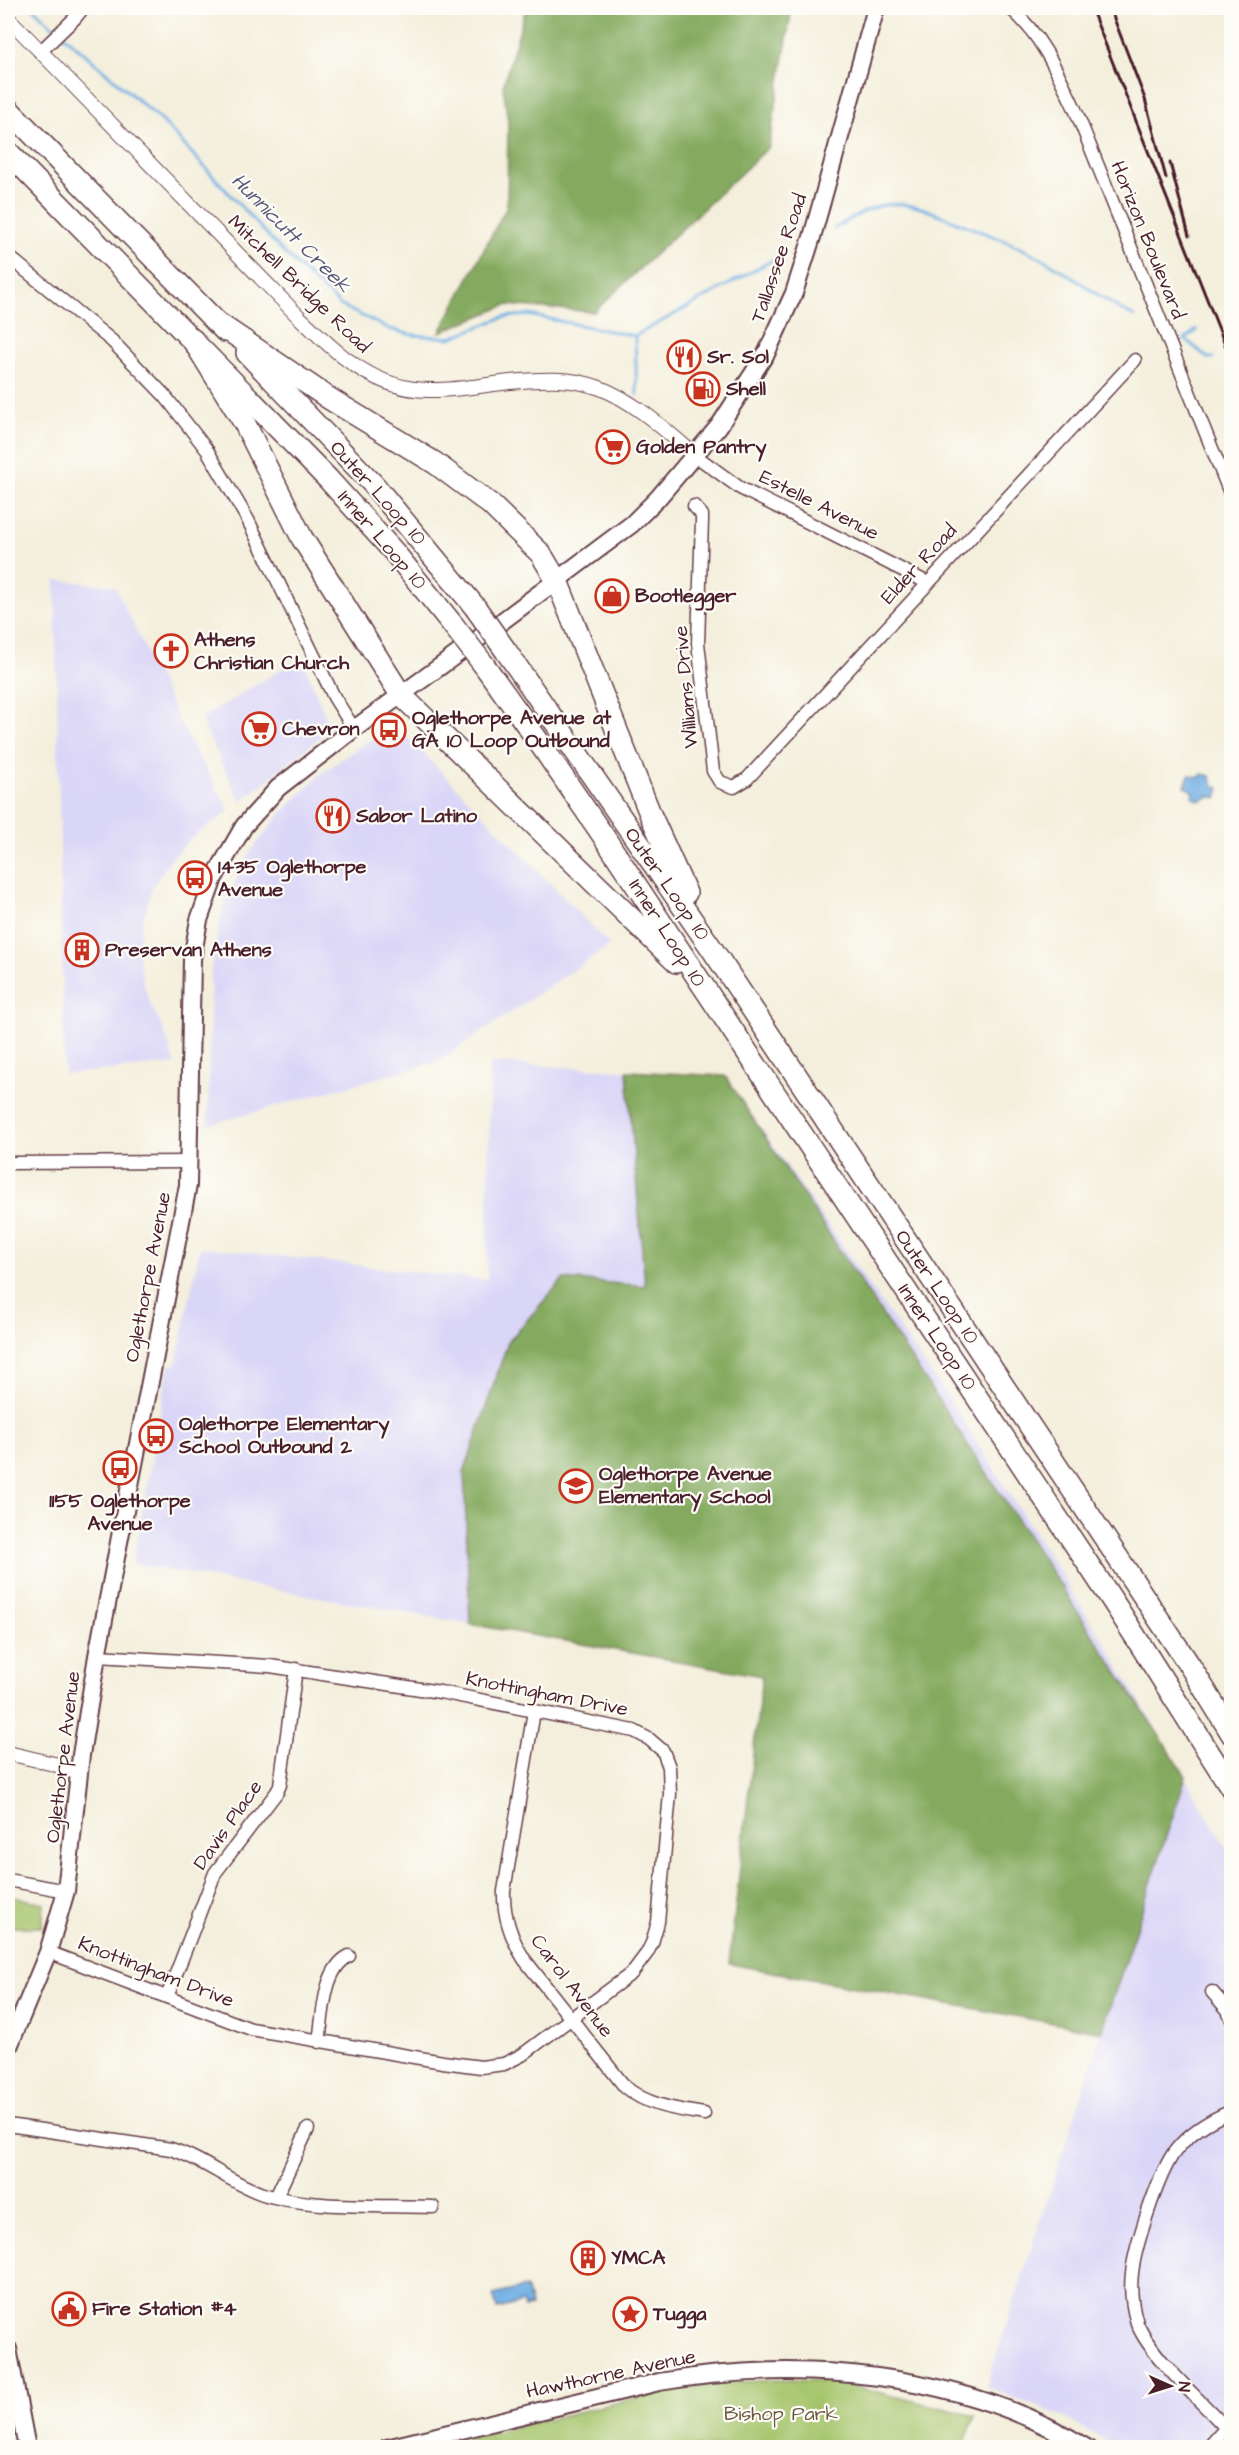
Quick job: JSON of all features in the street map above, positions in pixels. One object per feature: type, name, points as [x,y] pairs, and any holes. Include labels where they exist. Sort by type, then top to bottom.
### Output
[{"type":"highway","name":"Outer Loop 10","points":[[8,109],[373,484],[475,607],[711,946],[1190,1666],[1232,1734]]},
{"type":"highway","name":"Inner Loop 10","points":[[8,152],[367,520],[484,665],[534,735],[1114,1603],[1232,1789]]},
{"type":"highway","points":[[216,322],[330,399],[444,470],[490,504],[541,554],[557,581],[651,816],[711,946]]},
{"type":"highway","points":[[193,340],[245,424],[302,538],[401,695],[704,989]]},
{"type":"main road","name":"Tallassee Road","points":[[494,628],[632,524],[696,456],[751,380],[770,346],[794,293],[812,237],[876,8]]},
{"type":"main road","name":"Oglethorpe Avenue","points":[[8,2049],[48,1952],[66,1891],[78,1773],[97,1656],[182,1220],[189,1162],[192,959],[199,920],[214,878],[233,842],[260,806],[295,773],[494,628]]},
{"type":"main road","points":[[8,2349],[27,2448]]},
{"type":"main road","name":"Hawthorne Avenue","points":[[387,2448],[659,2382],[704,2374],[775,2370],[852,2373],[957,2394],[1038,2422],[1087,2448]]},
{"type":"street","points":[[44,47],[83,8]]},
{"type":"street","name":"Horizon Boulevard","points":[[1010,8],[1019,15],[1048,54],[1075,109],[1232,498]]},
{"type":"street","name":"Mitchell Bridge Road","points":[[8,18],[44,47],[298,316],[339,354],[362,371],[386,383],[408,389],[430,390],[541,379],[578,382],[622,398],[696,456]]},
{"type":"street","points":[[8,256],[112,340],[165,396],[207,450],[236,497],[334,697],[354,729]]},
{"type":"street","name":"Elder Road","points":[[729,787],[738,786],[747,779],[1135,360]]},
{"type":"street","name":"Estelle Avenue","points":[[696,456],[740,488],[928,583]]},
{"type":"street","name":"Williams Drive","points":[[694,506],[702,516],[698,643],[711,760],[716,777],[729,787]]},
{"type":"street","points":[[8,1163],[189,1162]]},
{"type":"street","name":"Knottingham Drive","points":[[48,1952],[251,2029],[443,2062],[494,2066],[522,2055],[632,1973],[647,1953],[658,1922],[670,1794],[669,1767],[663,1751],[649,1739],[634,1731],[440,1692],[296,1669],[249,1664],[97,1656]]},
{"type":"street","name":"Davis Place","points":[[167,1997],[215,1873],[280,1785],[296,1669]]},
{"type":"street","name":"Carol Avenue","points":[[534,1711],[505,1878],[504,1913],[515,1944],[524,1959],[625,2087],[641,2099],[663,2107],[704,2114]]},
{"type":"street","points":[[8,1753],[54,1764],[78,1773]]},
{"type":"street","points":[[8,1880],[66,1891]]},
{"type":"street","points":[[319,2042],[331,1979],[338,1963],[349,1956]]},
{"type":"street","points":[[1212,1992],[1228,2010],[1232,2020]]},
{"type":"street","points":[[1208,2448],[1228,2424],[1144,2337],[1134,2309],[1131,2282],[1133,2261],[1167,2162],[1194,2131],[1232,2111]]},
{"type":"street","points":[[8,2125],[171,2149],[194,2158],[256,2191],[299,2202],[434,2207]]},
{"type":"street","points":[[276,2197],[308,2129]]},
{"type":"shaded area","points":[[55,580],[115,586],[183,729],[230,811],[190,839],[168,863],[153,886],[142,921],[138,954],[143,982],[175,1064],[64,1074]]},
{"type":"shaded area","points":[[302,657],[330,729],[241,802],[200,719]]},
{"type":"shaded area","points":[[394,723],[610,945],[439,1061],[208,1125],[211,967],[222,912],[240,871],[251,851],[277,818],[319,775]]},
{"type":"shaded area","name":"Oglethorpe Avenue Elementary School","points":[[490,1063],[725,1076],[954,1407],[1107,1646],[1231,1855],[1231,2447],[1118,2447],[1059,2415],[986,2387],[1102,2032],[729,1964],[762,1676],[133,1564],[169,1365],[176,1365],[200,1247],[487,1280]]},
{"type":"green space","points":[[526,8],[792,8],[769,147],[594,312],[507,305],[440,332],[507,206],[508,122],[503,86]]},
{"type":"green space","name":"Oglethorpe Avenue Elementary School","points":[[627,1071],[725,1076],[1186,1776],[1102,2032],[729,1964],[762,1676],[470,1624],[464,1472],[508,1342],[563,1279],[645,1286]]},
{"type":"green space","points":[[8,1896],[44,1903],[42,1927],[8,1927]]},
{"type":"green space","name":"Bishop Park","points":[[772,2380],[832,2381],[975,2416],[963,2447],[428,2447],[641,2397],[710,2384]]},
{"type":"water","points":[[1202,774],[1210,776],[1214,786],[1220,788],[1217,798],[1210,796],[1198,800],[1192,796],[1194,792],[1185,786],[1189,775],[1200,777]]},
{"type":"water","points":[[526,2287],[531,2306],[524,2308],[522,2303],[497,2309],[493,2295]]},
{"type":"waterway","name":"Hunnicutt Creek","points":[[33,8],[58,31]]},
{"type":"waterway","name":"Hunnicutt Creek","points":[[63,35],[163,122],[284,253],[340,305],[389,329],[413,335],[450,338],[504,317],[529,315],[635,336],[780,256]]},
{"type":"waterway","name":"Hunnicutt Creek","points":[[834,229],[877,207],[893,204],[917,207],[1001,239],[1035,255],[1135,317]]},
{"type":"waterway","points":[[1197,330],[1185,339],[1208,358],[1213,358]]},
{"type":"waterway","points":[[635,337],[637,395]]},
{"type":"railway","points":[[1091,8],[1232,362]]},
{"type":"railway","points":[[1110,8],[1145,99],[1166,178]]},
{"type":"railway","points":[[1170,163],[1189,236]]},
{"type":"place","name":"Sr. Sol","points":[[684,357]]},
{"type":"place","name":"Shell","points":[[703,389]]},
{"type":"place","name":"Golden Pantry","points":[[613,447]]},
{"type":"place","name":"Bootlegger","points":[[612,596]]},
{"type":"place","name":"Athens Christian Church","points":[[171,651]]},
{"type":"place","name":"Chevron","points":[[259,729]]},
{"type":"place","name":"Oglethorpe Avenue at GA 10 Loop Outbound","points":[[389,730]]},
{"type":"place","name":"Sabor Latino","points":[[333,816]]},
{"type":"place","name":"1435 Oglethorpe Avenue","points":[[195,878]]},
{"type":"place","name":"Preservan Athens","points":[[82,950]]},
{"type":"place","name":"Oglethorpe Elementary School Outbound 2","points":[[156,1436]]},
{"type":"place","name":"1155 Oglethorpe Avenue","points":[[120,1468]]},
{"type":"place","name":"Oglethorpe Avenue Elementary School","points":[[576,1486]]},
{"type":"place","name":"YMCA","points":[[588,2258]]},
{"type":"place","name":"Fire Station #4","points":[[69,2309]]},
{"type":"place","name":"Tugga","points":[[630,2314]]}]
